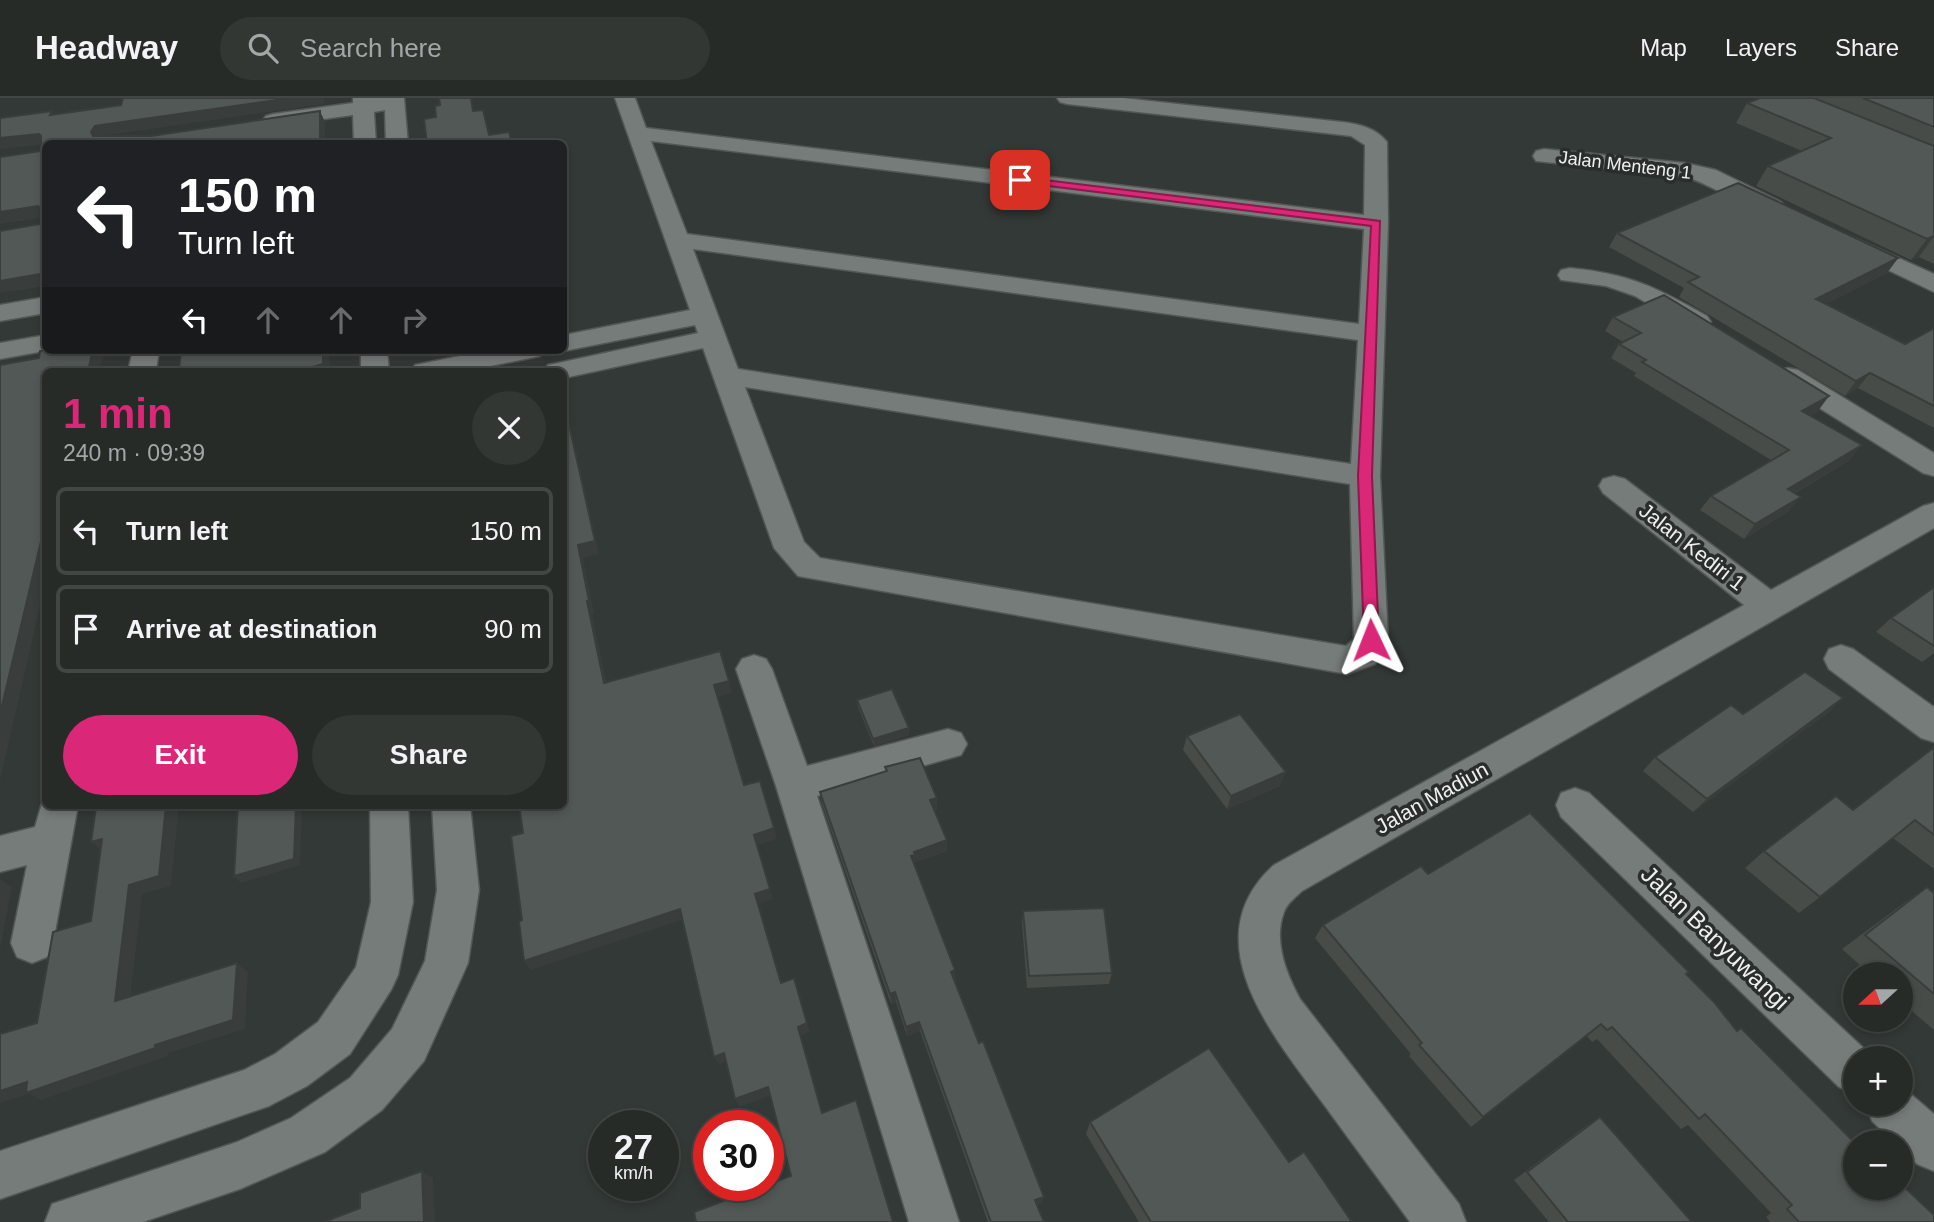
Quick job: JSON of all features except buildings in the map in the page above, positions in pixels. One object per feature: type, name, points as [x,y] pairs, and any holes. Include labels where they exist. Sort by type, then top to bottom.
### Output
[{"type":"street","points":[[625,98],[790,548],[810,568],[1347,660],[1363,654],[1371,640],[1365,476],[1376,223],[1376,142],[1357,130],[1067,98]]},
{"type":"street","points":[[256,122],[363,102],[394,100],[397,140]]},
{"type":"street","points":[[363,102],[365,140]]},
{"type":"street","points":[[638,133],[1376,223]]},
{"type":"street","name":"Jalan Menteng 1","points":[[1544,156],[1685,170],[1708,175],[1796,218]]},
{"type":"street","points":[[1834,236],[1934,284]]},
{"type":"street","points":[[677,240],[1372,334]]},
{"type":"street","points":[[1570,275],[1609,279],[1644,292],[1724,338]]},
{"type":"street","points":[[0,313],[42,307]]},
{"type":"street","points":[[567,344],[709,327]]},
{"type":"street","points":[[567,368],[709,327]]},
{"type":"street","points":[[0,351],[42,344]]},
{"type":"street","points":[[440,368],[511,354]]},
{"type":"street","points":[[1771,366],[1934,466]]},
{"type":"street","points":[[727,376],[1365,476]]},
{"type":"street","name":"Jalan Kediri 1","points":[[1614,486],[1770,607]]},
{"type":"street","name":"Jalan Madiun","points":[[1441,1222],[1284,1014],[1272,992],[1258,945],[1259,922],[1269,896],[1288,878],[1934,514]]},
{"type":"street","points":[[1841,659],[1934,727]]},
{"type":"street","points":[[754,669],[795,786],[934,1222]]},
{"type":"street","points":[[795,786],[948,744]]},
{"type":"street","name":"Jalan Banyuwangi","points":[[1575,805],[1843,1061]]},
{"type":"street","points":[[0,1175],[253,1090],[291,1070],[334,1038],[376,975],[392,902],[389,809]]},
{"type":"street","points":[[70,1222],[240,1165],[308,1135],[366,1094],[408,1045],[446,963],[458,890],[451,809]]},
{"type":"street","points":[[0,854],[56,822]]},
{"type":"street","points":[[32,943],[56,822]]},
{"type":"street","points":[[1902,1116],[1934,1147]]},
{"type":"route","points":[[1020,180],[1376,223],[1365,476],[1371,640]]}]
